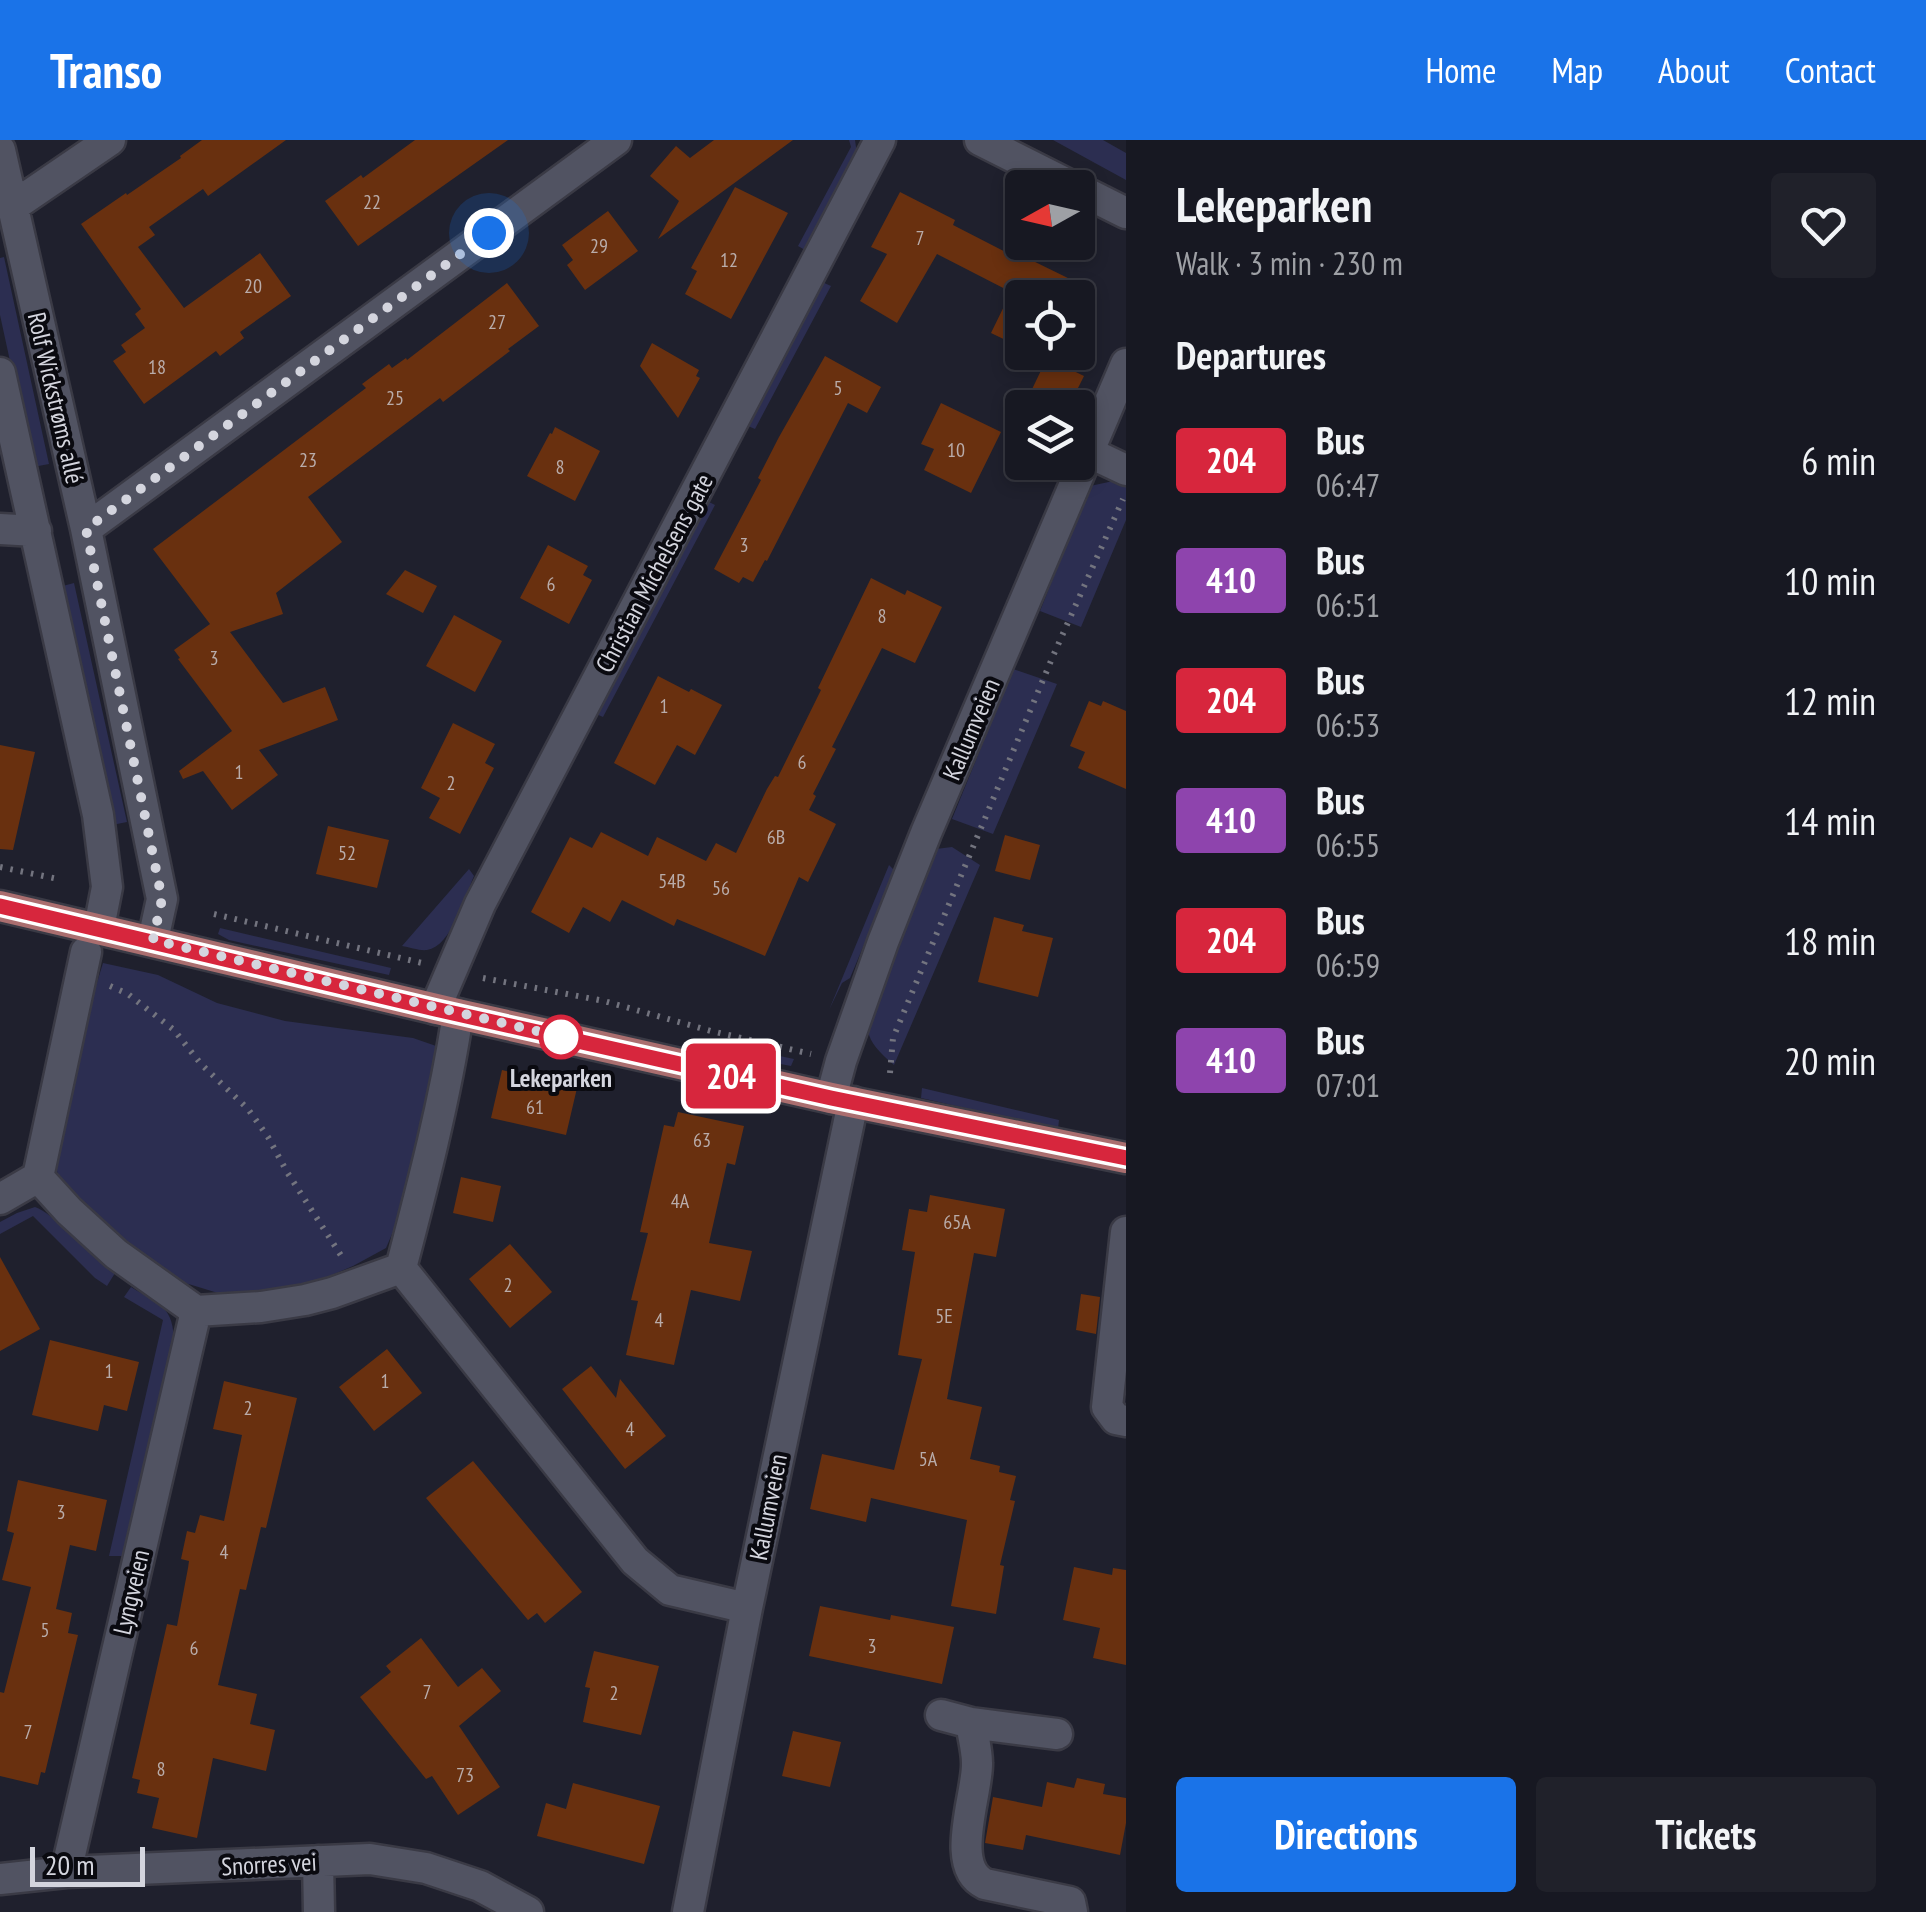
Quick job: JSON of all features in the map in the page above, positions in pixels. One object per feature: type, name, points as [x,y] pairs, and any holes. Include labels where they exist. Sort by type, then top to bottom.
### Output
[{"type":"main road","points":[[0,906],[89,952],[153,940],[842,1100],[1126,1158]]},
{"type":"street","points":[[12,207],[110,140]]},
{"type":"street","points":[[86,529],[616,140]]},
{"type":"street","name":"Christian Michelsens gate","points":[[401,1268],[450,1063],[446,1011],[451,970],[480,904],[880,140]]},
{"type":"street","points":[[980,140],[1040,170]]},
{"type":"street","name":"Rolf Wickstrøms allé","points":[[0,150],[86,529],[162,899],[153,940]]},
{"type":"street","points":[[1095,198],[1126,213]]},
{"type":"street","name":"Kallumveien","points":[[1095,441],[1126,364]]},
{"type":"street","name":"Rolf Wickstrøms allé","points":[[0,373],[98,815],[107,888],[38,1177]]},
{"type":"street","points":[[1095,455],[1126,470]]},
{"type":"street","name":"Kallumveien","points":[[688,1912],[842,1100],[841,1061],[926,833],[1078,480]]},
{"type":"street","points":[[0,530],[36,530]]},
{"type":"street","points":[[0,1198],[38,1177],[116,1254],[196,1311],[304,1300],[401,1268],[635,1561],[670,1590],[747,1608]]},
{"type":"street","points":[[1126,1232],[1107,1408],[1116,1419],[1126,1421]]},
{"type":"street","name":"Lyngveien","points":[[53,1873],[196,1311]]},
{"type":"street","points":[[1057,1734],[956,1719],[978,1764],[968,1832],[969,1870],[985,1884],[1070,1902],[1072,1912]]},
{"type":"street","points":[[0,1856],[53,1873]]},
{"type":"street","name":"Snorres vei","points":[[0,1880],[53,1873],[370,1859],[426,1868],[480,1886],[528,1912]]},
{"type":"street","points":[[318,1862],[319,1912]]},
{"type":"path","points":[[890,1072],[893,1038],[1053,656],[1126,494]]},
{"type":"path","points":[[0,866],[58,879]]},
{"type":"path","points":[[214,914],[494,980],[604,1000],[712,1032],[908,1076]]},
{"type":"path","points":[[89,952],[128,994],[174,1030],[201,1064],[248,1108],[358,1284]]},
{"type":"shaded area","points":[[849,140],[855,140],[857,154],[805,250],[798,246],[851,147]]},
{"type":"shaded area","points":[[1053,140],[1103,140],[1126,153],[1126,180]]},
{"type":"shaded area","points":[[4,257],[49,464],[33,467],[0,315],[0,258]]},
{"type":"shaded area","points":[[822,282],[831,286],[755,429],[748,426]]},
{"type":"shaded area","points":[[1118,480],[1126,484],[1126,520],[1081,627],[1040,611],[1090,486]]},
{"type":"shaded area","points":[[709,502],[715,505],[603,717],[594,713]]},
{"type":"shaded area","points":[[74,583],[127,822],[112,825],[59,587]]},
{"type":"shaded area","points":[[1013,669],[1057,684],[993,834],[952,819]]},
{"type":"shaded area","points":[[952,847],[980,865],[894,1065],[869,1035],[874,999],[936,849]]},
{"type":"shaded area","points":[[889,865],[895,871],[850,978],[842,983],[829,1010]]},
{"type":"shaded area","points":[[469,869],[474,876],[444,940],[427,950],[402,946]]},
{"type":"shaded area","points":[[220,928],[391,968],[389,975],[229,940],[218,934]]},
{"type":"shaded area","points":[[103,963],[158,975],[217,1003],[285,1021],[413,1038],[439,1047],[402,1202],[386,1248],[306,1286],[231,1297],[182,1282],[121,1239],[61,1182],[52,1158],[75,1054]]},
{"type":"shaded area","points":[[712,1042],[794,1059],[791,1066],[732,1055],[708,1048]]},
{"type":"shaded area","points":[[922,1088],[1059,1120],[1058,1129],[921,1098]]},
{"type":"shaded area","points":[[35,1207],[115,1273],[107,1286],[33,1216],[0,1234],[0,1222]]},
{"type":"shaded area","points":[[131,1287],[168,1314],[174,1344],[122,1556],[109,1556],[163,1320],[124,1297]]},
{"type":"building","points":[[202,140],[286,140],[208,196],[203,189],[149,227],[155,235],[138,247],[184,308],[260,253],[291,296],[240,332],[244,338],[220,356],[216,351],[144,404],[113,361],[126,352],[121,345],[145,328],[135,314],[141,309],[81,224]]},
{"type":"building","points":[[415,140],[508,140],[358,246],[325,201]]},
{"type":"building","points":[[714,140],[793,140],[658,239],[679,201],[650,176],[676,146],[690,158]]},
{"type":"building","points":[[735,187],[788,213],[731,319],[685,294],[697,271],[691,268]]},
{"type":"building","points":[[900,192],[1005,252],[1005,260],[1031,260],[1072,280],[1005,280],[1005,289],[937,254],[897,323],[860,301],[887,254],[871,247]]},
{"type":"building","points":[[608,211],[638,251],[585,290],[567,265],[573,260],[562,245]]},
{"type":"building","points":[[507,283],[539,326],[443,402],[440,398],[308,497],[342,542],[276,593],[283,614],[230,632],[283,703],[325,687],[338,720],[259,750],[278,775],[232,810],[203,771],[183,779],[179,771],[232,731],[174,650],[210,624],[153,549],[366,388],[362,384],[389,364],[392,368],[407,360]]},
{"type":"building","points":[[1005,304],[1005,340],[991,333]]},
{"type":"building","points":[[652,343],[699,370],[696,376],[700,378],[678,418],[640,366]]},
{"type":"building","points":[[825,356],[881,387],[867,413],[848,403],[767,561],[753,582],[743,577],[739,583],[714,569],[779,437]]},
{"type":"building","points":[[1041,370],[1072,370],[1084,376],[1077,390],[1032,390]]},
{"type":"building","points":[[941,403],[1001,432],[971,493],[924,470],[934,449],[921,444]]},
{"type":"building","points":[[555,427],[600,451],[575,501],[527,476]]},
{"type":"building","points":[[548,545],[588,566],[583,575],[592,580],[569,624],[520,598]]},
{"type":"building","points":[[405,570],[437,586],[423,613],[386,594]]},
{"type":"building","points":[[871,578],[942,607],[915,663],[882,648],[813,794],[816,796],[809,810],[836,824],[808,882],[799,877],[765,956],[677,919],[674,926],[622,900],[610,922],[583,907],[569,933],[531,912],[570,837],[592,848],[601,832],[648,856],[657,837],[706,861],[716,843],[736,853],[821,690],[818,688]]},
{"type":"building","points":[[454,615],[502,641],[475,692],[426,666]]},
{"type":"building","points":[[658,676],[722,705],[695,755],[677,745],[655,785],[614,763]]},
{"type":"building","points":[[1089,701],[1101,706],[1103,701],[1126,711],[1126,789],[1078,768],[1085,752],[1070,746]]},
{"type":"building","points":[[453,723],[495,744],[485,763],[494,768],[460,834],[429,818],[440,798],[421,788]]},
{"type":"building","points":[[0,745],[35,752],[13,850],[0,849]]},
{"type":"building","points":[[328,826],[389,840],[377,888],[316,874]]},
{"type":"building","points":[[1005,835],[1040,845],[1030,880],[995,871]]},
{"type":"building","points":[[994,917],[1024,925],[1022,931],[1053,938],[1038,997],[978,982]]},
{"type":"building","points":[[502,1070],[577,1088],[566,1135],[491,1118]]},
{"type":"building","points":[[678,1112],[744,1126],[735,1165],[727,1163],[709,1243],[752,1251],[740,1301],[691,1290],[674,1365],[626,1355],[638,1301],[631,1300],[648,1233],[640,1232],[664,1125],[674,1127]]},
{"type":"building","points":[[461,1177],[501,1186],[493,1222],[453,1213]]},
{"type":"building","points":[[930,1195],[1005,1209],[996,1257],[974,1253],[947,1399],[982,1407],[970,1459],[1000,1466],[999,1472],[1016,1476],[1010,1500],[1015,1501],[1000,1565],[1004,1566],[996,1614],[951,1606],[967,1520],[871,1498],[866,1522],[810,1509],[822,1454],[894,1470],[922,1359],[898,1355],[915,1252],[902,1250],[909,1209],[927,1212]]},
{"type":"building","points":[[510,1244],[552,1292],[510,1328],[469,1279]]},
{"type":"building","points":[[0,1257],[40,1329],[0,1351]]},
{"type":"building","points":[[1081,1294],[1100,1297],[1096,1334],[1076,1330]]},
{"type":"building","points":[[50,1340],[139,1362],[127,1411],[104,1405],[98,1431],[32,1415]]},
{"type":"building","points":[[387,1349],[422,1393],[374,1431],[339,1387]]},
{"type":"building","points":[[591,1366],[616,1398],[620,1379],[666,1436],[625,1469],[562,1389]]},
{"type":"building","points":[[224,1381],[297,1398],[266,1528],[261,1527],[246,1590],[240,1589],[218,1685],[257,1694],[250,1724],[275,1730],[266,1771],[213,1758],[197,1838],[152,1828],[159,1798],[137,1793],[140,1780],[132,1778],[167,1624],[177,1626],[189,1561],[181,1559],[187,1531],[195,1533],[200,1515],[224,1521],[242,1435],[213,1429]]},
{"type":"building","points":[[473,1461],[582,1592],[545,1623],[537,1613],[528,1620],[426,1498]]},
{"type":"building","points":[[18,1480],[107,1500],[96,1551],[70,1545],[56,1609],[72,1613],[68,1633],[78,1635],[45,1773],[41,1772],[38,1785],[0,1776],[0,1692],[4,1693],[31,1587],[2,1580],[14,1533],[7,1531]]},
{"type":"building","points":[[1074,1567],[1112,1575],[1113,1568],[1126,1570],[1126,1665],[1093,1658],[1100,1628],[1063,1620]]},
{"type":"building","points":[[820,1606],[954,1627],[942,1684],[809,1656]]},
{"type":"building","points":[[421,1638],[458,1687],[482,1668],[501,1691],[459,1726],[500,1787],[458,1815],[432,1776],[426,1779],[360,1697],[391,1672],[386,1666]]},
{"type":"building","points":[[594,1651],[659,1666],[641,1735],[583,1722],[590,1688],[585,1687]]},
{"type":"building","points":[[793,1731],[841,1742],[830,1787],[782,1776]]},
{"type":"building","points":[[1077,1778],[1105,1784],[1103,1794],[1126,1798],[1120,1855],[1026,1835],[1023,1850],[985,1843],[993,1797],[1042,1807],[1047,1782],[1074,1788]]},
{"type":"building","points":[[573,1783],[660,1806],[644,1864],[537,1836],[546,1803],[566,1809]]},
{"type":"bus line","name":"204","points":[[0,906],[831,1098],[1126,1158]]},
{"type":"place","name":"Lekeparken","points":[[561,1037]]},
{"type":"route","points":[[489,233],[86,529],[162,899],[153,940],[570,1039],[561,1037]]}]
